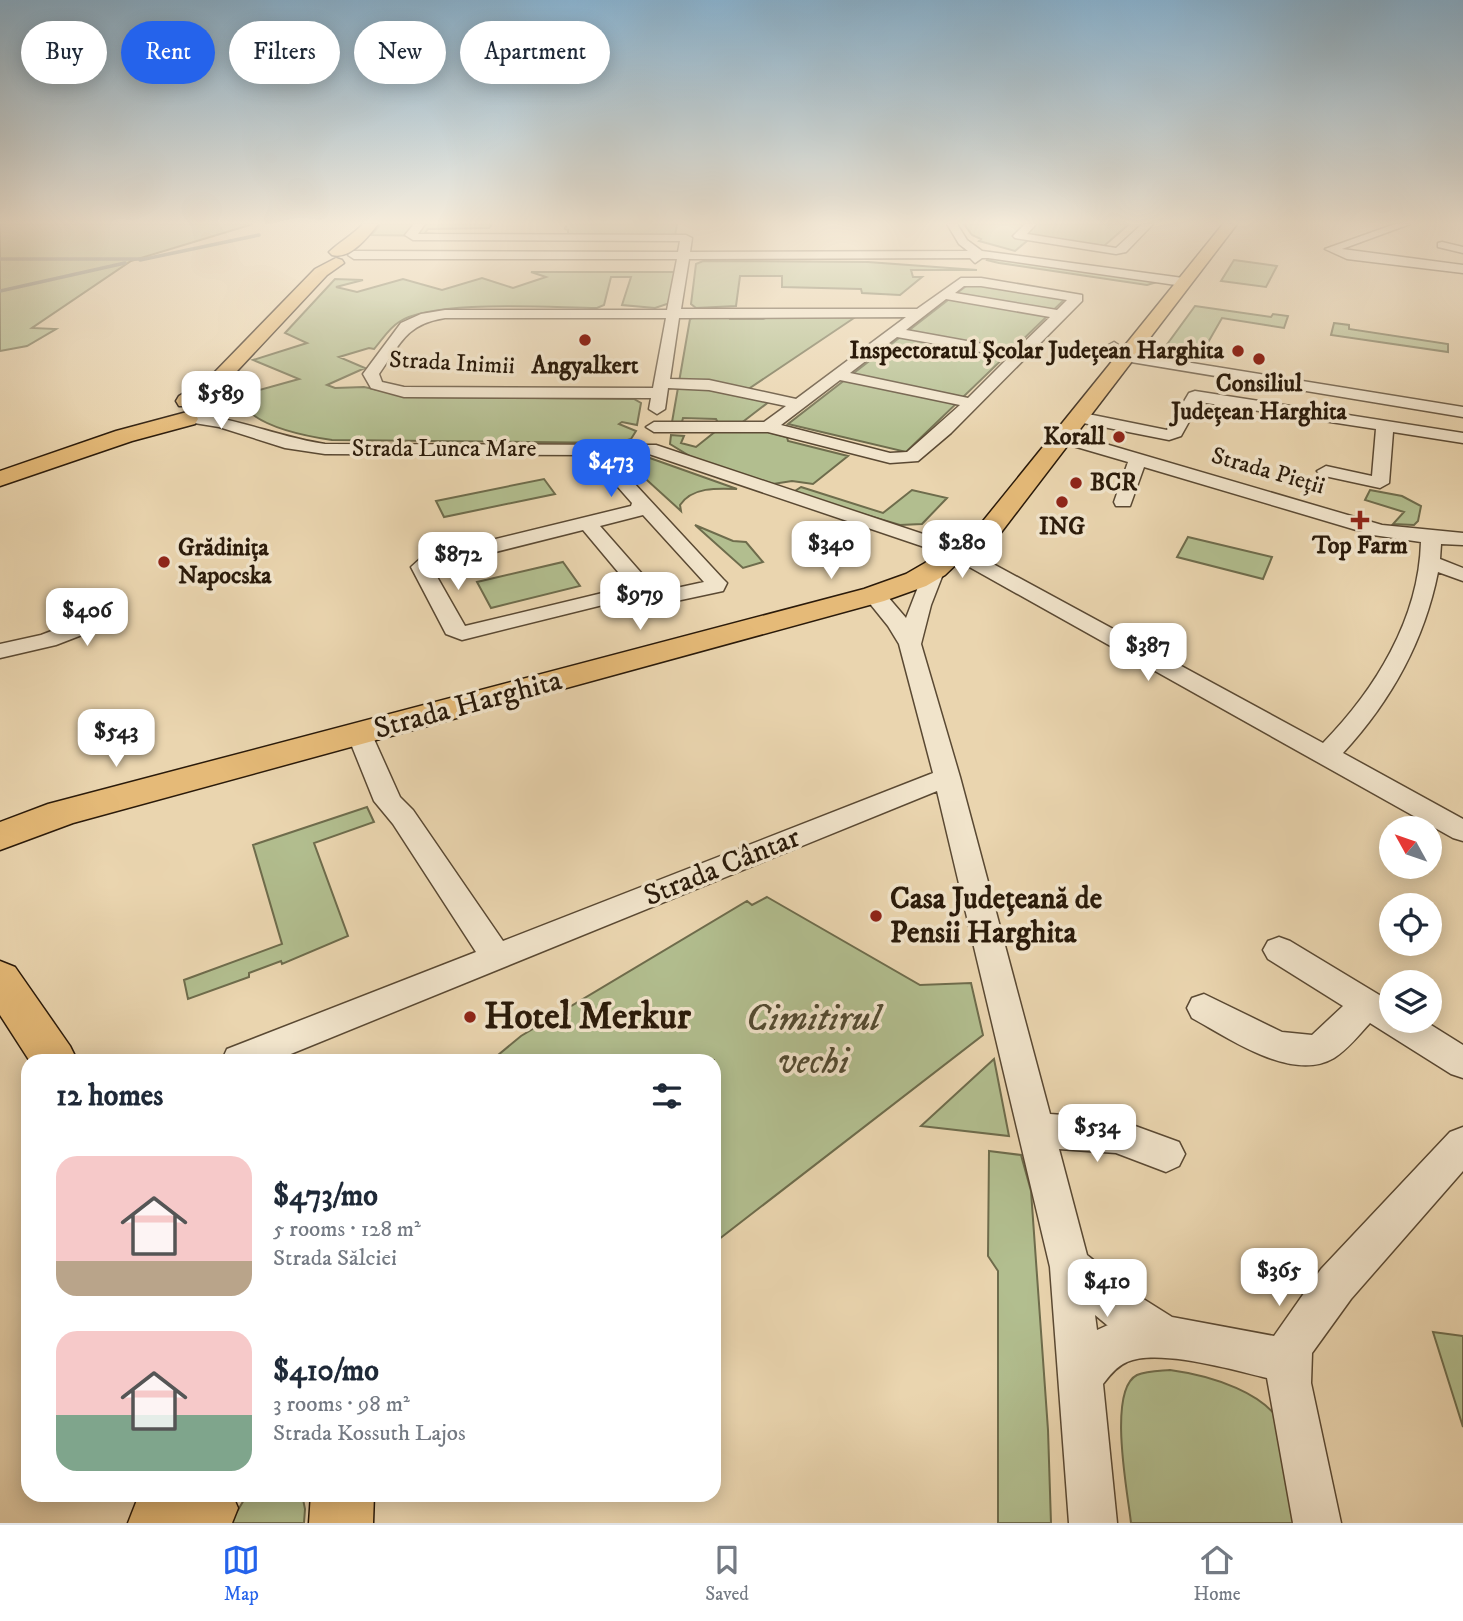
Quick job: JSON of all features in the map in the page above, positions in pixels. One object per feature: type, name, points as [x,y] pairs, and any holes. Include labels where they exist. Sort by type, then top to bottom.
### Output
[{"type":"main road","points":[[189,413],[209,414],[215,398],[308,295]]},
{"type":"main road","points":[[950,555],[961,530],[1120,351],[1165,295]]},
{"type":"main road","name":"Strada Harghita","points":[[0,837],[61,813],[874,596],[903,586],[950,555],[984,537],[1078,417],[1120,351]]},
{"type":"main road","name":"Strada Lunca Mare","points":[[124,436],[163,413],[170,419],[189,413]]},
{"type":"main road","name":"Strada Lunca Mare","points":[[0,479],[189,413]]},
{"type":"main road","name":"Strada Harghita","points":[[0,821],[61,813]]},
{"type":"main road","points":[[0,979],[50,1054]]},
{"type":"street","points":[[677,295],[650,449],[950,555],[1463,831]]},
{"type":"street","points":[[768,427],[944,295]]},
{"type":"street","points":[[944,295],[1060,315]]},
{"type":"street","points":[[654,426],[768,427],[890,458],[902,459],[919,454],[1076,298],[1057,295]]},
{"type":"street","name":"Strada Inimii","points":[[661,388],[404,392],[376,385],[370,373],[406,326],[426,317],[470,312],[674,312]]},
{"type":"street","points":[[674,312],[920,313]]},
{"type":"street","points":[[894,332],[1019,355]]},
{"type":"street","points":[[1120,351],[1463,412]]},
{"type":"street","points":[[838,375],[971,403]]},
{"type":"street","points":[[661,388],[709,385],[799,404]]},
{"type":"street","points":[[1078,417],[1169,435],[1175,432],[1195,396],[1463,438]]},
{"type":"street","name":"Strada Lunca Mare","points":[[215,398],[240,426]]},
{"type":"street","name":"Strada Lunca Mare","points":[[189,413],[240,426],[285,443],[325,449],[584,449],[622,452],[650,449]]},
{"type":"street","points":[[1326,471],[1380,483],[1385,425]]},
{"type":"street","name":"Strada Pieții","points":[[1062,437],[1363,526],[1430,550],[1460,538]]},
{"type":"street","points":[[622,452],[611,462],[611,469],[716,583],[709,588],[653,600],[619,595],[462,633],[454,629],[421,567],[429,561],[636,512],[642,503]]},
{"type":"street","points":[[1123,502],[1137,460]]},
{"type":"street","points":[[588,524],[653,600]]},
{"type":"street","points":[[1326,755],[1359,721],[1400,658],[1420,613],[1430,550],[1463,575]]},
{"type":"street","points":[[910,644],[920,605],[950,555]]},
{"type":"street","points":[[874,596],[898,623],[910,644],[947,777],[1070,1267],[1093,1523]]},
{"type":"street","points":[[0,651],[48,640],[110,616]]},
{"type":"street","points":[[360,734],[388,801],[403,817],[496,957]]},
{"type":"street","name":"Strada Cântar","points":[[254,1054],[947,777]]},
{"type":"street","points":[[1279,950],[1379,1011]]},
{"type":"street","points":[[1204,1008],[1279,1046],[1306,1052],[1322,1048],[1379,1017]]},
{"type":"street","points":[[1415,1033],[1463,1063]]},
{"type":"street","points":[[1036,1130],[1116,1136],[1166,1154]]},
{"type":"street","points":[[1317,1523],[1289,1383],[1288,1361],[1291,1346],[1336,1284],[1463,1144]]},
{"type":"street","points":[[1070,1267],[1122,1310],[1164,1336]]},
{"type":"street","points":[[1081,1376],[1101,1353],[1118,1342],[1164,1336],[1288,1361]]},
{"type":"green space","points":[[0,295],[81,295],[32,328],[56,329],[27,346],[0,351]]},
{"type":"green space","points":[[320,295],[606,295],[604,305],[597,308],[465,307],[416,315],[395,325],[374,349],[339,357],[365,368],[327,385],[335,388],[364,387],[413,397],[634,399],[641,403],[637,425],[622,422],[619,424],[636,431],[631,439],[617,443],[332,440],[308,436],[266,423],[245,408],[239,398],[299,379],[253,360],[307,343],[285,333]]},
{"type":"green space","points":[[625,295],[672,295],[670,303],[655,308],[622,305]]},
{"type":"green space","points":[[692,295],[737,295],[736,306],[696,308],[691,304]]},
{"type":"green space","points":[[954,295],[1067,297],[906,452],[788,424]]},
{"type":"green space","points":[[1195,306],[1271,317],[1273,314],[1288,316],[1284,328],[1222,318],[1198,360],[1160,354]]},
{"type":"green space","points":[[699,315],[729,315],[730,319],[763,319],[771,316],[854,318],[741,394],[770,401],[740,424],[718,423],[716,419],[683,418],[682,422],[672,422],[690,319]]},
{"type":"green space","points":[[1334,323],[1349,325],[1349,329],[1448,344],[1448,352],[1331,335]]},
{"type":"green space","points":[[716,431],[768,432],[787,437],[788,441],[848,456],[813,484],[792,481],[773,484],[693,458],[670,444],[671,435],[684,436],[681,443],[696,447]]},
{"type":"green space","points":[[647,457],[737,489],[698,492],[685,499],[680,505],[681,511],[637,471],[631,472],[624,464]]},
{"type":"green space","points":[[544,479],[555,494],[444,517],[436,501]]},
{"type":"green space","points":[[801,487],[883,513],[912,490],[947,498],[922,524],[900,525],[792,493]]},
{"type":"green space","points":[[1370,490],[1402,496],[1421,506],[1418,521],[1414,525],[1393,524],[1404,512],[1365,500]]},
{"type":"green space","points":[[695,525],[733,541],[746,542],[763,562],[743,568]]},
{"type":"green space","points":[[1188,537],[1272,557],[1263,579],[1177,557]]},
{"type":"green space","points":[[563,562],[580,586],[491,608],[477,582]]},
{"type":"green space","points":[[367,807],[374,822],[314,843],[348,936],[188,999],[184,980],[282,944],[253,845]]},
{"type":"green space","name":"Cimitirul vechi","points":[[767,897],[920,985],[971,983],[983,1035],[721,1238],[721,1054],[499,1054],[521,1036],[747,901],[752,905]]},
{"type":"green space","points":[[994,1059],[1009,1136],[921,1126]]},
{"type":"green space","points":[[989,1151],[1021,1155],[1031,1191],[1048,1430],[1051,1523],[998,1523],[998,1271],[988,1256]]},
{"type":"green space","points":[[1433,1332],[1463,1336],[1463,1427]]},
{"type":"green space","points":[[1170,1370],[1202,1376],[1236,1388],[1266,1406],[1278,1418],[1291,1454],[1303,1523],[1131,1523],[1122,1444],[1123,1400],[1128,1384],[1137,1375]]},
{"type":"green space","points":[[243,1502],[304,1502],[304,1523],[230,1523]]},
{"type":"place","name":"Angyalkert","points":[[585,340]]},
{"type":"place","name":"Inspectoratul Școlar Județean Harghita","points":[[1238,351]]},
{"type":"place","name":"Consiliul Județean Harghita","points":[[1259,359]]},
{"type":"place","name":"Korall","points":[[1119,437]]},
{"type":"place","name":"BCR","points":[[1076,483]]},
{"type":"place","name":"ING","points":[[1062,502]]},
{"type":"place","name":"Top Farm","points":[[1360,520]]},
{"type":"place","name":"Grădiniţa Napocska","points":[[164,562]]},
{"type":"place","name":"Casa Județeană de Pensii Harghita","points":[[876,916]]},
{"type":"place","name":"Hotel Merkur","points":[[470,1017]]}]
